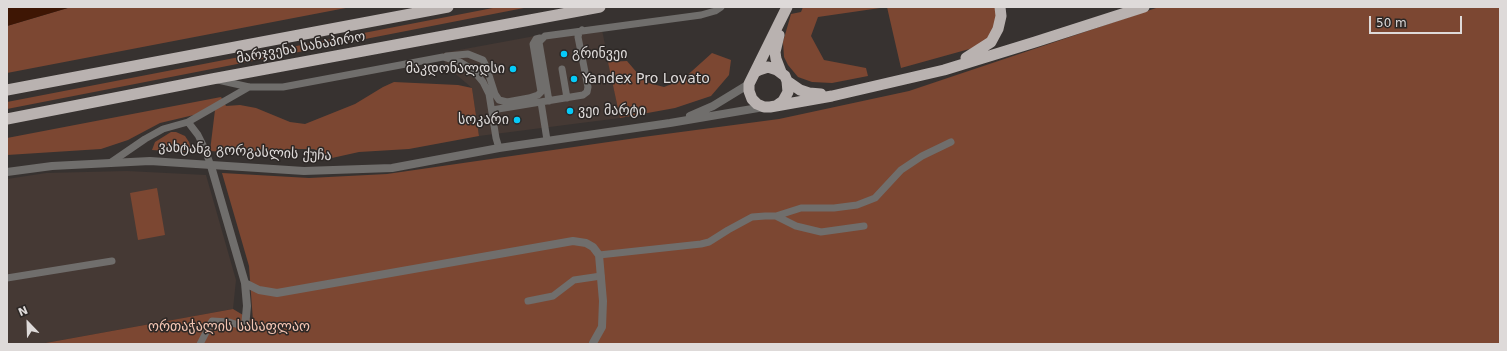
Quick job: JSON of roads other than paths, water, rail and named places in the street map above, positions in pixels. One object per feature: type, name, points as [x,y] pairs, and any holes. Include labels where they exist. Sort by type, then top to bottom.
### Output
[{"type":"highway","name":"მარჯვენა სანაპირო","points":[[7,90],[448,7]]},
{"type":"highway","name":"მარჯვენა სანაპირო","points":[[7,119],[212,79],[600,7]]},
{"type":"highway","points":[[944,70],[977,52],[991,42],[998,29],[1001,16],[1000,7]]},
{"type":"highway","points":[[785,11],[748,84],[752,99],[757,104],[764,107],[832,96],[944,70],[1144,7]]},
{"type":"highway","points":[[776,106],[786,97],[788,87],[776,59],[775,52],[785,11]]},
{"type":"highway","points":[[755,72],[768,67],[777,70],[800,90],[809,93],[832,96]]},
{"type":"street","points":[[670,123],[714,106],[748,84]]},
{"type":"street","points":[[670,123],[764,107]]},
{"type":"street","name":"ვახტანგ გორგასლის ქუჩა","points":[[7,172],[52,166],[150,161],[304,171],[392,168],[547,140],[670,123]]},
{"type":"street","points":[[211,166],[245,283],[247,306],[245,327]]},
{"type":"street","points":[[245,283],[259,290],[277,293],[573,241],[586,243],[593,247],[599,255],[603,301],[602,327],[593,343]]},
{"type":"lane","points":[[212,79],[249,87],[283,87],[443,57],[468,54],[483,60],[495,94],[499,100],[507,102],[529,98],[538,95],[541,92],[533,44],[536,39],[545,36],[556,36],[582,30],[701,14],[715,11],[721,7]]},
{"type":"lane","points":[[492,110],[583,95],[587,92],[588,87],[578,37],[582,30]]},
{"type":"lane","points":[[545,36],[539,42],[549,101]]},
{"type":"lane","points":[[443,57],[460,62],[473,70],[483,82],[489,94],[499,148]]},
{"type":"lane","points":[[562,69],[567,98]]},
{"type":"lane","points":[[110,163],[145,139],[163,129],[188,122],[249,87]]},
{"type":"lane","points":[[541,102],[547,140]]},
{"type":"lane","points":[[188,122],[201,141],[211,166]]},
{"type":"lane","points":[[599,255],[701,244],[709,242],[752,217],[776,216],[801,208],[834,208],[857,205],[875,198],[901,170],[922,156],[951,142]]},
{"type":"lane","points":[[776,216],[796,226],[821,232],[864,226]]},
{"type":"lane","points":[[7,278],[112,261]]},
{"type":"lane","points":[[528,301],[553,296],[574,280],[601,276]]},
{"type":"lane","points":[[200,344],[212,321],[229,322],[245,327]]},
{"type":"place","name":"გრინვეი","points":[[564,54]]},
{"type":"place","name":"მაკდონალდსი","points":[[513,69]]},
{"type":"place","name":"Yandex Pro Lovato","points":[[574,79]]},
{"type":"place","name":"ვეი მარტი","points":[[570,111]]},
{"type":"place","name":"სოკარი","points":[[517,120]]},
{"type":"park label","name":"ორთაჭალის სასაფლაო","points":[[229,327]]}]
